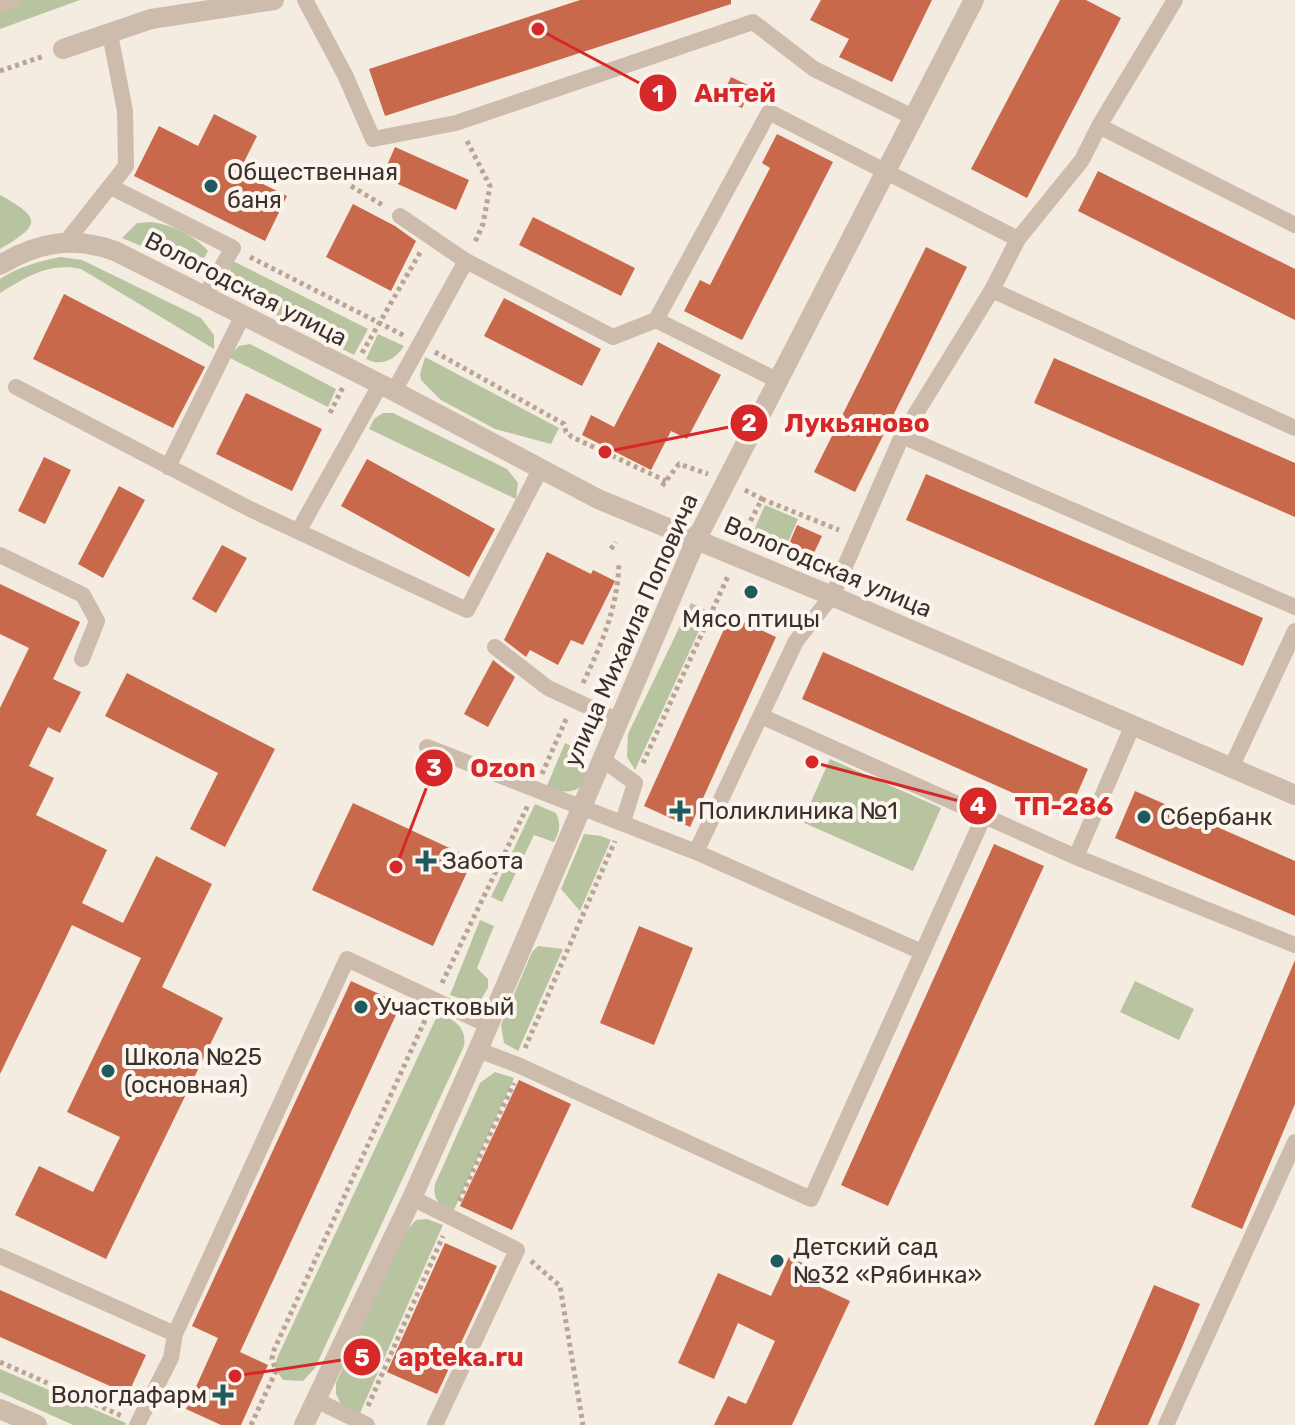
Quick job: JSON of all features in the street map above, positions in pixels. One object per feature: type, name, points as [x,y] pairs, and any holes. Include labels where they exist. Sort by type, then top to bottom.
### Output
[{"type":"street","points":[[63,49],[151,19],[274,0]]},
{"type":"street","name":"улица Михаила Поповича","points":[[304,1425],[412,1198],[478,1050],[696,540],[974,0]]},
{"type":"street","name":"Вологодская улица","points":[[0,265],[32,250],[66,242],[82,242],[115,251],[598,499],[1295,795]]},
{"type":"street","points":[[0,1409],[37,1425]]},
{"type":"lane","points":[[0,5],[12,0]]},
{"type":"lane","points":[[305,0],[345,75],[373,139],[456,123],[753,22],[814,69],[915,118]]},
{"type":"lane","points":[[696,852],[796,641],[832,596],[902,436],[992,290],[1018,239],[1082,160],[1173,1]]},
{"type":"lane","points":[[66,242],[126,166],[125,111],[110,34]]},
{"type":"lane","points":[[400,216],[466,261],[613,337],[656,320],[769,112],[1018,239]]},
{"type":"lane","points":[[1099,126],[1295,225]]},
{"type":"lane","points":[[111,187],[233,248],[204,297]]},
{"type":"lane","points":[[299,530],[387,388],[419,343],[466,261]]},
{"type":"lane","points":[[992,290],[1295,428]]},
{"type":"lane","points":[[168,467],[242,317]]},
{"type":"lane","points":[[656,320],[779,381]]},
{"type":"lane","points":[[16,387],[250,509],[467,610],[540,470]]},
{"type":"lane","points":[[902,436],[1295,607]]},
{"type":"lane","points":[[0,555],[83,595],[97,621],[82,659]]},
{"type":"lane","points":[[1231,768],[1295,631]]},
{"type":"lane","points":[[495,647],[548,688],[619,721]]},
{"type":"lane","points":[[761,716],[1076,857],[1295,945]]},
{"type":"lane","points":[[1076,857],[1132,727]]},
{"type":"lane","points":[[427,747],[696,852],[922,952]]},
{"type":"lane","points":[[602,759],[635,783],[623,822]]},
{"type":"lane","points":[[478,1050],[518,1065],[811,1199],[984,816]]},
{"type":"lane","points":[[138,1423],[171,1358],[175,1334],[347,959],[488,1025]]},
{"type":"lane","points":[[1166,1425],[1295,1142]]},
{"type":"lane","points":[[412,1198],[517,1250],[435,1425]]},
{"type":"lane","points":[[0,1256],[175,1334]]},
{"type":"lane","points":[[316,1400],[364,1424]]},
{"type":"path","points":[[0,71],[63,49]]},
{"type":"path","points":[[456,123],[475,152],[490,186],[483,224],[466,261]]},
{"type":"path","points":[[351,186],[400,216]]},
{"type":"path","points":[[359,358],[429,236]]},
{"type":"path","points":[[233,248],[419,343],[564,424],[566,432],[572,437],[664,483],[679,464],[708,474]]},
{"type":"path","points":[[330,413],[343,386]]},
{"type":"path","points":[[739,487],[858,537]]},
{"type":"path","points":[[742,537],[762,499]]},
{"type":"path","points":[[611,549],[616,542]]},
{"type":"path","points":[[251,1425],[276,1371],[272,1359],[274,1350],[607,632],[618,589],[619,562]]},
{"type":"path","points":[[635,783],[728,574]]},
{"type":"path","points":[[364,1424],[451,1217],[519,1072],[518,1065],[623,822]]},
{"type":"path","points":[[517,1250],[560,1286],[583,1425]]},
{"type":"path","points":[[0,1362],[138,1423]]},
{"type":"green space","points":[[0,0],[80,0],[0,29]]},
{"type":"green space","points":[[0,195],[23,210],[31,222],[23,234],[0,249]]},
{"type":"green space","points":[[151,222],[182,232],[208,251],[198,270],[122,238],[137,223]]},
{"type":"green space","points":[[61,257],[82,260],[201,318],[214,335],[214,349],[81,269],[48,269],[0,293],[0,279],[29,265]]},
{"type":"green space","points":[[231,260],[368,329],[354,355],[249,301],[235,288],[231,279]]},
{"type":"green space","points":[[378,334],[404,346],[387,361],[366,359]]},
{"type":"green space","points":[[250,344],[336,389],[328,407],[228,357],[239,346]]},
{"type":"green space","points":[[425,357],[559,428],[551,444],[495,429],[441,400],[421,380]]},
{"type":"green space","points":[[383,413],[393,413],[507,469],[518,483],[516,499],[369,429],[374,419]]},
{"type":"green space","points":[[765,505],[798,519],[784,551],[751,537]]},
{"type":"green space","points":[[691,603],[708,611],[635,770],[627,757],[628,734]]},
{"type":"green space","points":[[565,743],[582,757],[586,777],[583,784],[574,790],[546,788]]},
{"type":"green space","points":[[830,759],[941,808],[913,871],[802,822]]},
{"type":"green space","points":[[535,804],[556,813],[558,834],[554,842],[534,835],[502,902],[491,897]]},
{"type":"green space","points":[[584,834],[611,840],[580,911],[561,889]]},
{"type":"green space","points":[[480,920],[494,926],[477,968],[488,979],[488,988],[480,1001],[471,1002],[450,995]]},
{"type":"green space","points":[[538,946],[563,949],[518,1051],[504,1043],[501,1025],[532,952]]},
{"type":"green space","points":[[1135,981],[1194,1009],[1179,1040],[1120,1012]]},
{"type":"green space","points":[[438,1014],[458,1025],[464,1046],[315,1368],[303,1381],[283,1380],[275,1369],[277,1358]]},
{"type":"green space","points":[[495,1072],[514,1078],[453,1212],[438,1201],[435,1184],[480,1083]]},
{"type":"green space","points":[[427,1219],[443,1225],[360,1413],[341,1404],[336,1394],[336,1383],[404,1233],[416,1220]]},
{"type":"green space","points":[[0,1369],[126,1423],[73,1425],[0,1392]]},
{"type":"building","points":[[580,0],[731,0],[731,4],[385,116],[369,69]]},
{"type":"building","points":[[821,0],[932,0],[892,82],[839,57],[849,39],[810,20]]},
{"type":"building","points":[[1060,0],[1086,0],[1121,18],[1027,198],[971,169]]},
{"type":"building","points":[[731,77],[752,87],[742,108],[721,98]]},
{"type":"building","name":"Общественная баня","points":[[214,114],[257,136],[239,172],[287,196],[265,241],[134,176],[159,126],[198,146]]},
{"type":"building","points":[[777,134],[833,162],[742,340],[684,311],[700,280],[710,285],[770,168],[762,163]]},
{"type":"building","points":[[395,147],[469,180],[456,210],[382,177]]},
{"type":"building","points":[[1098,171],[1295,269],[1295,320],[1078,211]]},
{"type":"building","points":[[353,204],[416,241],[391,291],[326,257]]},
{"type":"building","points":[[533,217],[635,268],[621,296],[519,245]]},
{"type":"building","points":[[926,247],[967,267],[855,492],[814,472]]},
{"type":"building","points":[[64,294],[205,367],[173,428],[33,359]]},
{"type":"building","points":[[504,298],[601,349],[582,386],[484,336]]},
{"type":"building","points":[[658,342],[721,375],[687,439],[671,431],[651,470],[582,435],[591,415],[614,427]]},
{"type":"building","points":[[1054,358],[1295,463],[1295,517],[1034,403]]},
{"type":"building","points":[[246,393],[322,429],[292,491],[216,454]]},
{"type":"building","points":[[44,457],[71,470],[45,524],[18,511]]},
{"type":"building","points":[[367,459],[495,529],[469,577],[341,506]]},
{"type":"building","points":[[926,474],[1263,618],[1243,666],[906,520]]},
{"type":"building","points":[[119,486],[145,500],[103,578],[78,564]]},
{"type":"building","points":[[797,525],[822,536],[813,555],[789,544]]},
{"type":"building","points":[[222,545],[247,558],[216,613],[192,599]]},
{"type":"building","points":[[547,552],[591,574],[593,570],[615,581],[583,645],[571,640],[558,665],[530,650],[526,657],[504,640]]},
{"type":"building","points":[[0,584],[80,622],[53,679],[81,692],[60,733],[48,727],[29,766],[54,778],[36,815],[107,850],[82,903],[123,923],[156,856],[212,884],[162,987],[223,1018],[106,1259],[15,1215],[39,1166],[93,1192],[120,1137],[67,1112],[141,958],[72,925],[0,1074],[0,708],[29,648],[0,634]]},
{"type":"building","points":[[730,616],[776,637],[690,827],[644,806]]},
{"type":"building","points":[[823,652],[1088,769],[1067,817],[802,699]]},
{"type":"building","points":[[493,660],[515,677],[488,727],[464,714]]},
{"type":"building","points":[[127,673],[275,749],[225,847],[190,829],[218,773],[105,716]]},
{"type":"building","points":[[1135,791],[1295,861],[1295,916],[1115,838]]},
{"type":"building","points":[[353,803],[473,859],[433,946],[312,890]]},
{"type":"building","points":[[994,844],[1044,866],[888,1206],[841,1185]]},
{"type":"building","points":[[639,926],[693,948],[654,1045],[600,1023]]},
{"type":"building","points":[[1295,960],[1295,1104],[1242,1229],[1191,1207]]},
{"type":"building","points":[[351,981],[401,1004],[240,1352],[268,1365],[241,1425],[221,1425],[186,1409],[218,1338],[192,1326]]},
{"type":"building","points":[[519,1080],[571,1104],[512,1230],[460,1206]]},
{"type":"building","points":[[445,1243],[497,1266],[437,1394],[387,1372]]},
{"type":"building","points":[[789,1257],[811,1267],[805,1280],[850,1301],[792,1425],[714,1425],[728,1396],[746,1404],[775,1341],[738,1323],[714,1379],[678,1363],[718,1273],[771,1296]]},
{"type":"building","points":[[1154,1285],[1200,1304],[1183,1345],[1148,1425],[1094,1425]]},
{"type":"building","points":[[0,1290],[146,1355],[128,1394],[0,1337]]},
{"type":"place","name":"Антей","points":[[538,29]]},
{"type":"place","name":"Общественная баня","points":[[211,186]]},
{"type":"place","name":"Лукьяново","points":[[605,452]]},
{"type":"place","name":"Мясо птицы","points":[[751,592]]},
{"type":"place","name":"ТП-286","points":[[812,762]]},
{"type":"place","name":"Поликлиника №1","points":[[680,811]]},
{"type":"place","name":"Сбербанк","points":[[1144,817]]},
{"type":"place","name":"Забота","points":[[426,861]]},
{"type":"place","name":"Ozon","points":[[396,867]]},
{"type":"place","name":"Участковый","points":[[361,1007]]},
{"type":"place","name":"Школа №25 (основная)","points":[[108,1071]]},
{"type":"place","name":"Детский сад №32 «Рябинка»","points":[[777,1261]]},
{"type":"place","name":"apteka.ru","points":[[235,1376]]},
{"type":"place","name":"Вологдафарм","points":[[223,1395]]}]
